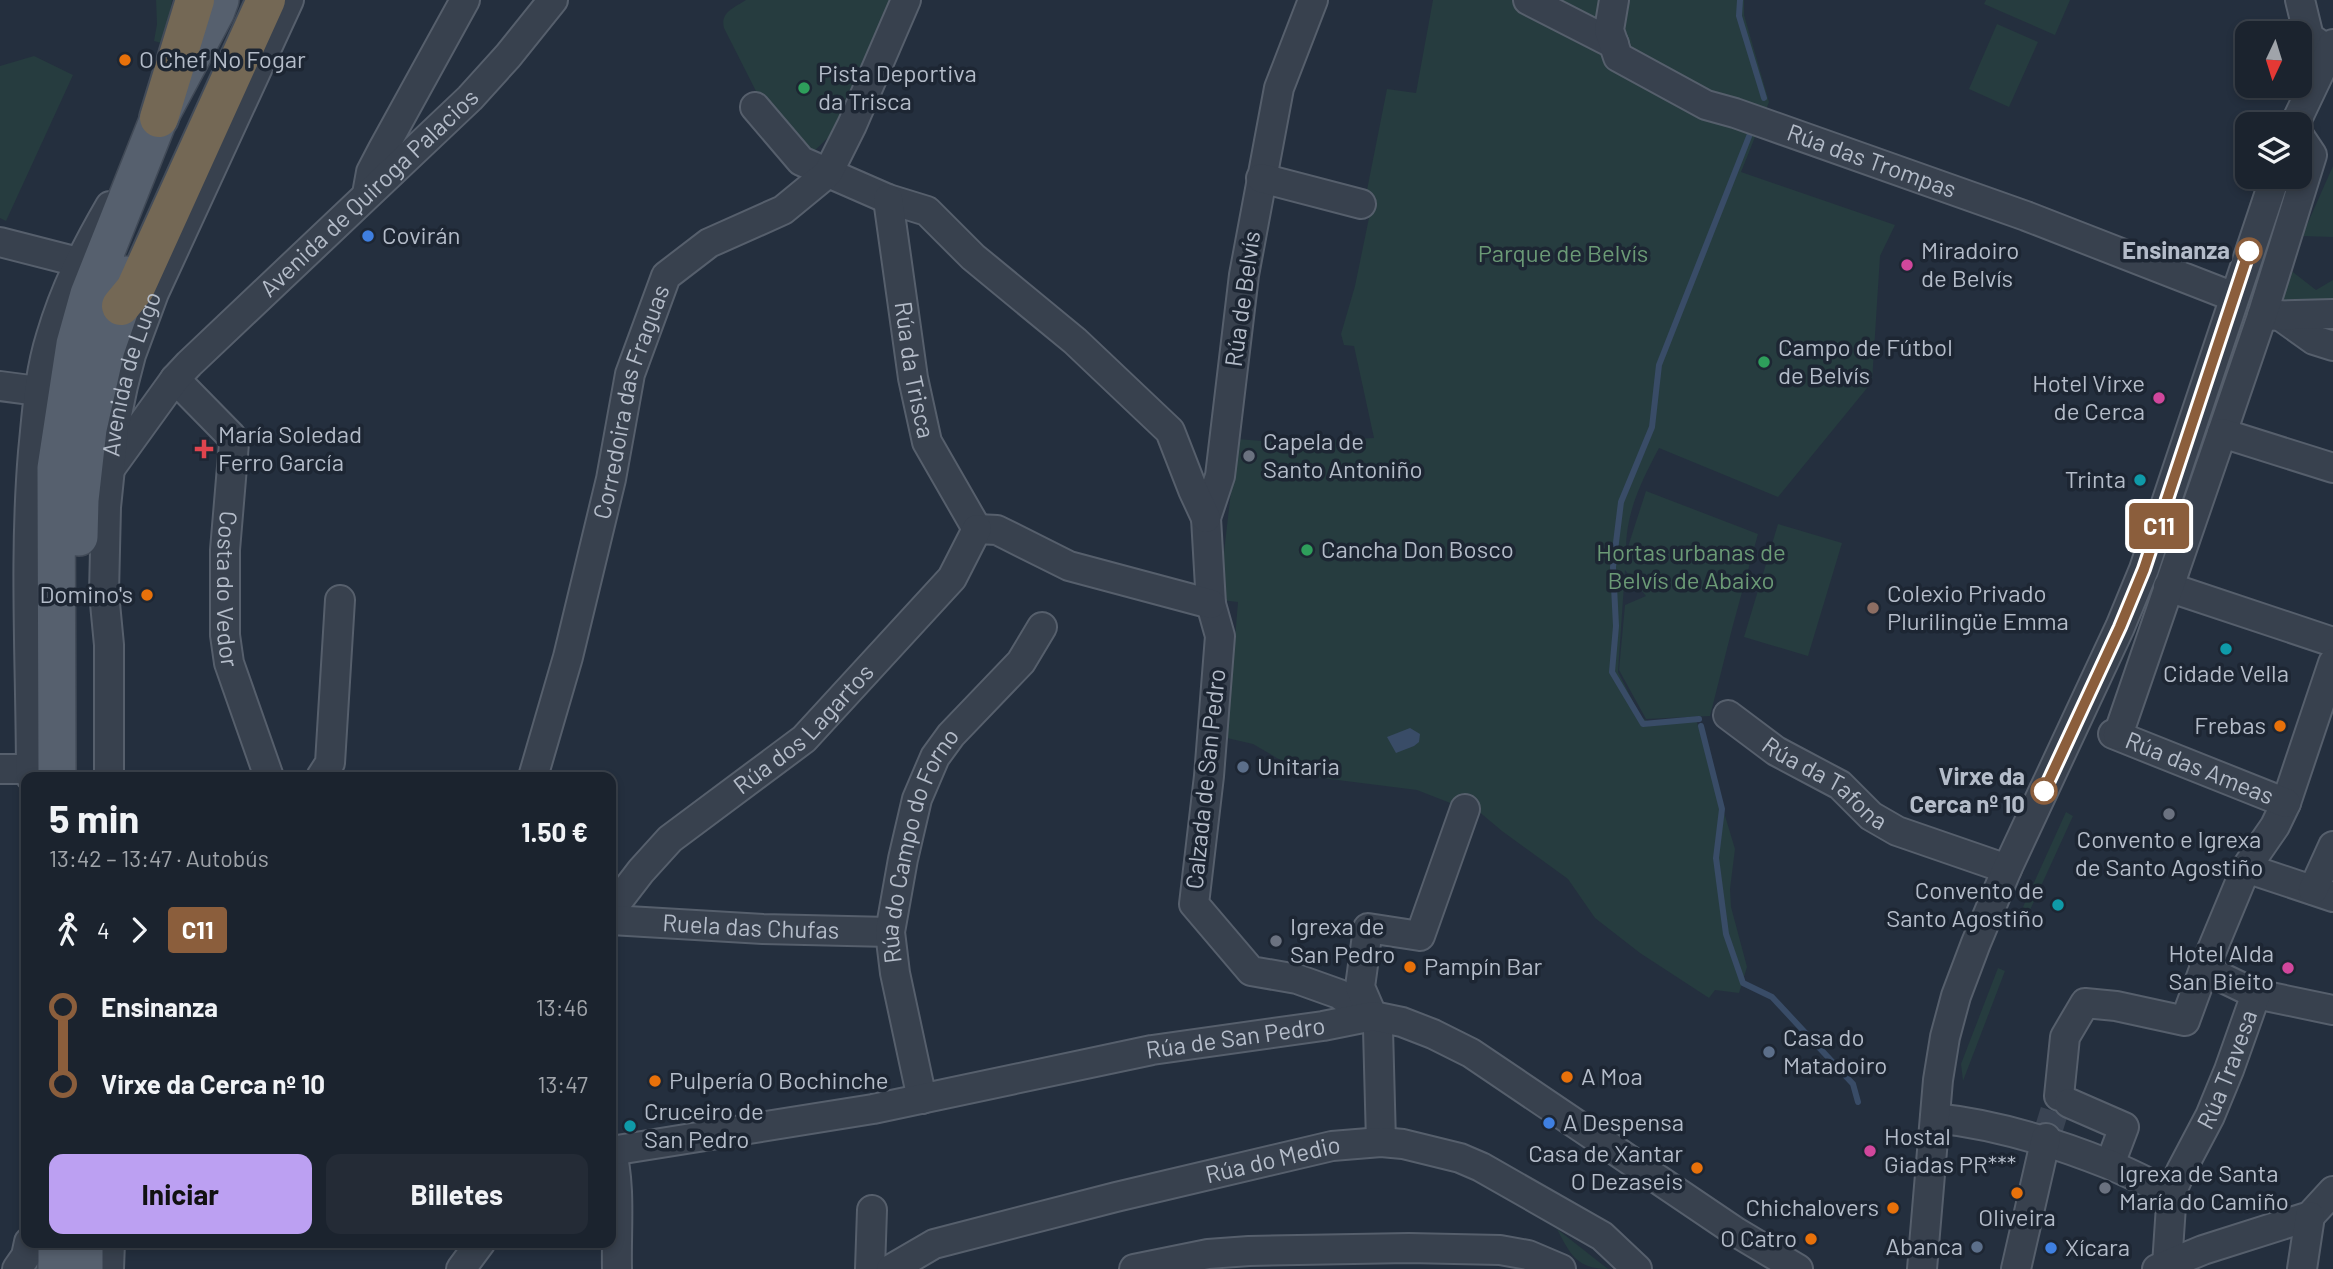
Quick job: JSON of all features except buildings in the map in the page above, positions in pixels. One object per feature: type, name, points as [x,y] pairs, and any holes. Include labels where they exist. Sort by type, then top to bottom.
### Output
[{"type":"highway","points":[[159,118],[195,0]]},
{"type":"highway","points":[[138,283],[266,0]]},
{"type":"highway","points":[[138,283],[175,247]]},
{"type":"main road","points":[[39,772],[56,468],[75,344],[89,294],[159,118],[220,0]]},
{"type":"main road","name":"Avenida de Lugo","points":[[80,772],[80,500],[88,429],[106,349],[138,283],[159,179],[241,0]]},
{"type":"main road","points":[[83,1248],[84,1269]]},
{"type":"street","points":[[175,247],[289,0]]},
{"type":"street","points":[[367,195],[372,173],[383,149],[465,0]]},
{"type":"street","name":"Avenida de Quiroga Palacios","points":[[123,386],[133,392],[154,393],[175,379],[479,88],[553,0]]},
{"type":"street","name":"Corredoira das Fraguas","points":[[534,772],[568,657],[611,479],[630,374],[666,276],[709,243],[783,210],[828,173],[852,125],[906,0]]},
{"type":"street","name":"Rúa de Belvís","points":[[1212,604],[1206,518],[1220,476],[1244,275],[1279,88],[1313,0]]},
{"type":"street","name":"Rúa das Trompas","points":[[1528,0],[1614,44],[1618,57],[1706,105],[2026,216],[2234,297]]},
{"type":"street","points":[[1614,0],[1609,30],[1614,44]]},
{"type":"street","points":[[2300,0],[2309,37],[2331,48],[2301,112]]},
{"type":"street","points":[[755,107],[801,161],[888,199],[928,211],[973,257],[1075,341],[1170,431],[1206,518]]},
{"type":"street","points":[[39,772],[29,522],[38,391],[50,338],[78,262],[159,118]]},
{"type":"street","points":[[1261,177],[1361,204]]},
{"type":"street","points":[[1923,1269],[1941,1058],[1950,1018],[1968,963],[2007,869],[2120,627],[2144,569],[2271,189]]},
{"type":"street","points":[[2303,189],[2271,316],[2222,433],[2168,587],[2333,642]]},
{"type":"street","name":"Rúa da Trisca","points":[[888,199],[913,378],[927,442],[977,529]]},
{"type":"street","points":[[0,242],[78,262]]},
{"type":"street","name":"Avenida de Lugo","points":[[109,772],[109,645],[104,593],[108,471],[131,355],[138,283]]},
{"type":"street","points":[[2271,316],[2333,314]]},
{"type":"street","points":[[2271,316],[2314,340],[2333,346]]},
{"type":"street","name":"Avenida de Quiroga Palacios","points":[[108,471],[175,379]]},
{"type":"street","name":"Costa do Vedor","points":[[175,379],[231,436],[234,443],[225,550],[226,649],[267,772]]},
{"type":"street","points":[[0,386],[38,391]]},
{"type":"street","points":[[2222,433],[2333,468]]},
{"type":"street","points":[[977,529],[997,530],[1069,566],[1212,604]]},
{"type":"street","name":"Rúa dos Lagartos","points":[[616,904],[670,839],[804,739],[952,578],[977,529]]},
{"type":"street","name":"Rúa das Ameas","points":[[2168,587],[2116,734],[2280,814],[2333,663]]},
{"type":"street","points":[[324,772],[330,762],[340,600]]},
{"type":"street","name":"Calzada de San Pedro","points":[[1212,604],[1220,636],[1209,776],[1194,905],[1251,971],[1297,979],[1339,994],[1373,1016]]},
{"type":"street","name":"Rúa do Campo do Forno","points":[[922,1099],[895,973],[890,932],[917,799],[935,757],[951,735],[1021,662],[1042,627]]},
{"type":"street","name":"Rúa da Tafona","points":[[1728,715],[1776,751],[1840,785],[1871,816],[1897,831],[2007,869]]},
{"type":"street","points":[[0,769],[23,772]]},
{"type":"street","points":[[1381,1142],[1378,1029],[1360,987],[1368,928],[1420,936],[1465,809]]},
{"type":"street","points":[[2110,1164],[2124,1127],[2064,1099],[2065,1037],[2085,1003],[2116,1006],[2185,1021],[2246,868],[2280,814]]},
{"type":"street","points":[[2246,868],[2323,894],[2333,846]]},
{"type":"street","name":"Ruela das Chufas","points":[[616,920],[763,929],[890,932]]},
{"type":"street","points":[[2204,968],[2256,994],[2326,1011]]},
{"type":"street","name":"Rúa Travesa","points":[[2162,1267],[2172,1194],[2215,1105],[2256,994]]},
{"type":"street","name":"Rúa de San Pedro","points":[[616,1149],[922,1099],[1153,1050],[1323,1026],[1373,1016],[1402,1022],[1471,1053],[1763,1261],[1798,1269]]},
{"type":"street","points":[[1935,1118],[2045,1140],[2110,1164],[2172,1194]]},
{"type":"street","points":[[2016,1269],[2045,1140]]},
{"type":"street","name":"Rúa do Medio","points":[[891,1269],[934,1244],[999,1227],[1332,1146],[1381,1142],[1403,1144],[1460,1158],[1481,1167],[1602,1236],[1637,1269]]},
{"type":"street","points":[[616,1190],[617,1269]]},
{"type":"street","points":[[2162,1267],[2203,1250],[2310,1216],[2333,1191]]},
{"type":"street","points":[[870,1269],[872,1210]]},
{"type":"street","points":[[2302,1269],[2310,1216]]},
{"type":"street","points":[[109,1269],[110,1248]]},
{"type":"street","points":[[461,1269],[477,1248]]},
{"type":"street","points":[[1134,1269],[1205,1261],[1249,1251],[1362,1248],[1500,1250],[1528,1255],[1561,1269]]},
{"type":"green space","points":[[156,0],[172,0],[167,30],[161,43],[154,41],[157,24]]},
{"type":"green space","points":[[746,0],[893,0],[839,127],[809,156],[763,105],[724,28],[726,14]]},
{"type":"green space","name":"Parque de Belvís","points":[[1433,0],[1744,0],[1744,15],[1769,102],[1741,172],[1895,225],[1880,256],[1872,382],[1778,497],[1659,448],[1640,486],[1628,525],[1626,553],[1646,491],[1758,534],[1710,716],[1646,719],[1619,670],[1625,605],[1646,596],[1625,570],[1618,672],[1641,717],[1649,722],[1696,719],[1735,849],[1730,889],[1731,907],[1747,967],[1739,993],[1715,990],[1709,998],[1640,953],[1595,918],[1568,879],[1471,805],[1458,806],[1417,790],[1314,777],[1253,744],[1227,738],[1238,602],[1221,600],[1220,587],[1237,439],[1286,443],[1374,438],[1354,346],[1344,345],[1341,334],[1355,286],[1370,213],[1366,195],[1387,89],[1416,93]]},
{"type":"green space","points":[[1986,0],[2070,0],[2055,35],[1984,4]]},
{"type":"green space","points":[[1997,24],[2038,42],[2009,107],[1969,89]]},
{"type":"green space","points":[[34,56],[73,75],[6,221],[0,218],[0,66]]},
{"type":"green space","points":[[2333,166],[2333,237],[2302,236]]},
{"type":"green space","points":[[2289,269],[2316,290],[2333,280],[2333,300],[2277,302]]},
{"type":"green space","points":[[1778,524],[1842,543],[1808,656],[1744,637]]},
{"type":"green space","points":[[2066,812],[2073,816],[2025,921],[2018,918]]},
{"type":"green space","points":[[1998,968],[2005,971],[1963,1081],[1961,1064]]},
{"type":"green space","points":[[1557,1229],[1608,1269],[1582,1263],[1571,1253]]},
{"type":"water","points":[[1410,728],[1420,734],[1419,742],[1396,753],[1387,737]]},
{"type":"waterway","points":[[1740,0],[1739,16],[1764,98]]},
{"type":"waterway","points":[[1699,719],[1643,724],[1612,672],[1616,626],[1613,567],[1621,502],[1652,427],[1659,365],[1750,134]]},
{"type":"waterway","points":[[1701,726],[1722,809],[1716,858],[1726,934],[1743,983],[1772,997],[1853,1084],[1858,1102]]},
{"type":"tunnel","points":[[2046,1138],[2059,1096]]},
{"type":"bus line","name":"C11","points":[[2044,791],[2144,569],[2249,251]]},
{"type":"place","name":"O Chef No Fogar","points":[[125,60]]},
{"type":"place","name":"Pista Deportiva da Trisca","points":[[804,88]]},
{"type":"place","name":"Covirán","points":[[368,236]]},
{"type":"place","name":"Ensinanza","points":[[2249,251]]},
{"type":"place","name":"Miradoiro de Belvís","points":[[1907,265]]},
{"type":"place","name":"Campo de Fútbol de Belvís","points":[[1764,362]]},
{"type":"place","name":"Hotel Virxe de Cerca","points":[[2159,398]]},
{"type":"place","name":"María Soledad Ferro García","points":[[204,449]]},
{"type":"place","name":"Capela de Santo Antoniño","points":[[1249,456]]},
{"type":"place","name":"Trinta","points":[[2140,480]]},
{"type":"place","name":"Cancha Don Bosco","points":[[1307,550]]},
{"type":"place","name":"Domino's","points":[[147,595]]},
{"type":"place","name":"Colexio Privado Plurilingüe Emma","points":[[1873,608]]},
{"type":"place","name":"Cidade Vella","points":[[2226,649]]},
{"type":"place","name":"Frebas","points":[[2280,726]]},
{"type":"place","name":"Unitaria","points":[[1243,767]]},
{"type":"place","name":"Virxe da Cerca nº 10","points":[[2044,791]]},
{"type":"place","name":"Convento e Igrexa de Santo Agostiño","points":[[2169,814]]},
{"type":"place","name":"Convento de Santo Agostiño","points":[[2058,905]]},
{"type":"place","name":"Igrexa de San Pedro","points":[[1276,941]]},
{"type":"place","name":"Pampín Bar","points":[[1410,967]]},
{"type":"place","name":"Hotel Alda San Bieito","points":[[2288,968]]},
{"type":"place","name":"Casa do Matadoiro","points":[[1769,1052]]},
{"type":"place","name":"A Moa","points":[[1567,1077]]},
{"type":"place","name":"Pulpería O Bochinche","points":[[655,1081]]},
{"type":"place","name":"A Despensa","points":[[1549,1123]]},
{"type":"place","name":"Cruceiro de San Pedro","points":[[630,1126]]},
{"type":"place","name":"Hostal Giadas PR***","points":[[1870,1151]]},
{"type":"place","name":"Casa de Xantar O Dezaseis","points":[[1697,1168]]},
{"type":"place","name":"Igrexa de Santa María do Camiño","points":[[2105,1188]]},
{"type":"place","name":"Oliveira","points":[[2017,1193]]},
{"type":"place","name":"Chichalovers","points":[[1893,1208]]},
{"type":"place","name":"O Catro","points":[[1811,1239]]},
{"type":"place","name":"Abanca","points":[[1977,1247]]},
{"type":"place","name":"Xícara","points":[[2051,1248]]},
{"type":"park label","name":"Hortas urbanas de Belvís de Abaixo","points":[[1691,567]]}]
